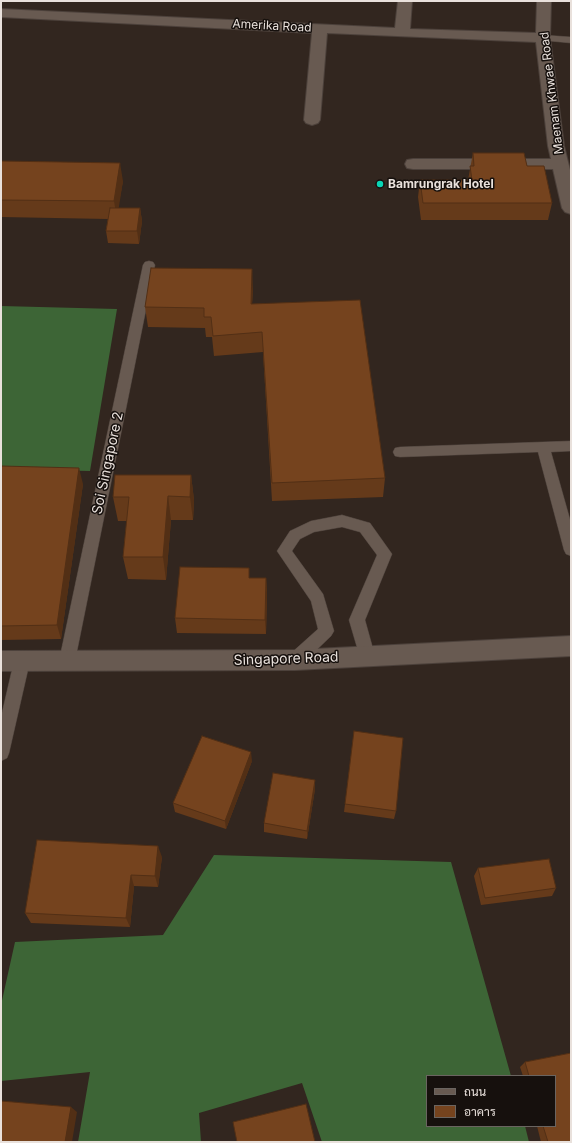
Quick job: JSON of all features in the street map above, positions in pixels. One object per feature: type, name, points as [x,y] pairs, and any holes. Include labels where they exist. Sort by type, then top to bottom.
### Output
[{"type":"street","points":[[105,17],[111,1]]},
{"type":"street","points":[[402,33],[405,1]]},
{"type":"street","name":"Maenam Khwae Road","points":[[544,1],[543,38],[556,146],[571,208]]},
{"type":"street","name":"Amerika Road","points":[[1,14],[105,17],[402,33],[543,38]]},
{"type":"street","points":[[312,120],[320,29]]},
{"type":"street","points":[[414,164],[561,164]]},
{"type":"street","name":"Singapore Road","points":[[11,661],[295,660],[571,646]]},
{"type":"lane","points":[[543,38],[571,40]]},
{"type":"lane","name":"Soi Singapore 2","points":[[67,661],[149,264]]},
{"type":"lane","points":[[400,452],[571,446]]},
{"type":"lane","points":[[543,447],[571,550]]},
{"type":"lane","points":[[295,660],[326,630],[318,599],[284,551],[296,535],[311,527],[342,521],[365,527],[384,554],[357,620],[367,656]]},
{"type":"lane","points":[[1,753],[11,661]]},
{"type":"green space","points":[[1,306],[117,309],[90,471],[1,469]]},
{"type":"green space","points":[[214,855],[451,862],[511,1075],[426,1075],[426,1127],[525,1127],[529,1142],[322,1142],[302,1083],[199,1113],[201,1142],[78,1142],[90,1072],[1,1081],[1,1005],[15,942],[163,935]]},
{"type":"building","points":[[473,153],[524,153],[527,166],[544,166],[552,203],[423,203],[420,180],[472,180],[470,166],[474,166]]},
{"type":"building","points":[[1,161],[120,163],[114,201],[1,200]]},
{"type":"building","points":[[110,208],[140,208],[137,231],[106,231]]},
{"type":"building","points":[[151,268],[252,269],[251,304],[360,300],[385,478],[272,483],[262,332],[213,336],[211,317],[204,317],[204,308],[145,307]]},
{"type":"building","points":[[1,466],[79,468],[57,625],[1,626]]},
{"type":"building","points":[[115,475],[191,475],[190,497],[168,496],[163,557],[123,557],[129,497],[113,497]]},
{"type":"building","points":[[180,567],[249,568],[249,578],[266,578],[265,620],[175,618]]},
{"type":"building","points":[[354,731],[403,738],[396,811],[345,804]]},
{"type":"building","points":[[202,736],[251,752],[225,821],[173,803]]},
{"type":"building","points":[[273,773],[315,780],[307,831],[264,823]]},
{"type":"building","points":[[37,840],[158,846],[155,876],[131,875],[126,918],[25,913]]},
{"type":"building","points":[[549,859],[556,888],[485,898],[478,868]]},
{"type":"building","points":[[571,1053],[571,1142],[548,1142],[543,1127],[556,1127],[556,1075],[529,1075],[525,1062]]},
{"type":"building","points":[[1,1101],[71,1107],[65,1142],[1,1142]]},
{"type":"building","points":[[306,1104],[315,1142],[237,1142],[233,1122]]},
{"type":"place","name":"Bamrungrak Hotel","points":[[380,184]]}]
